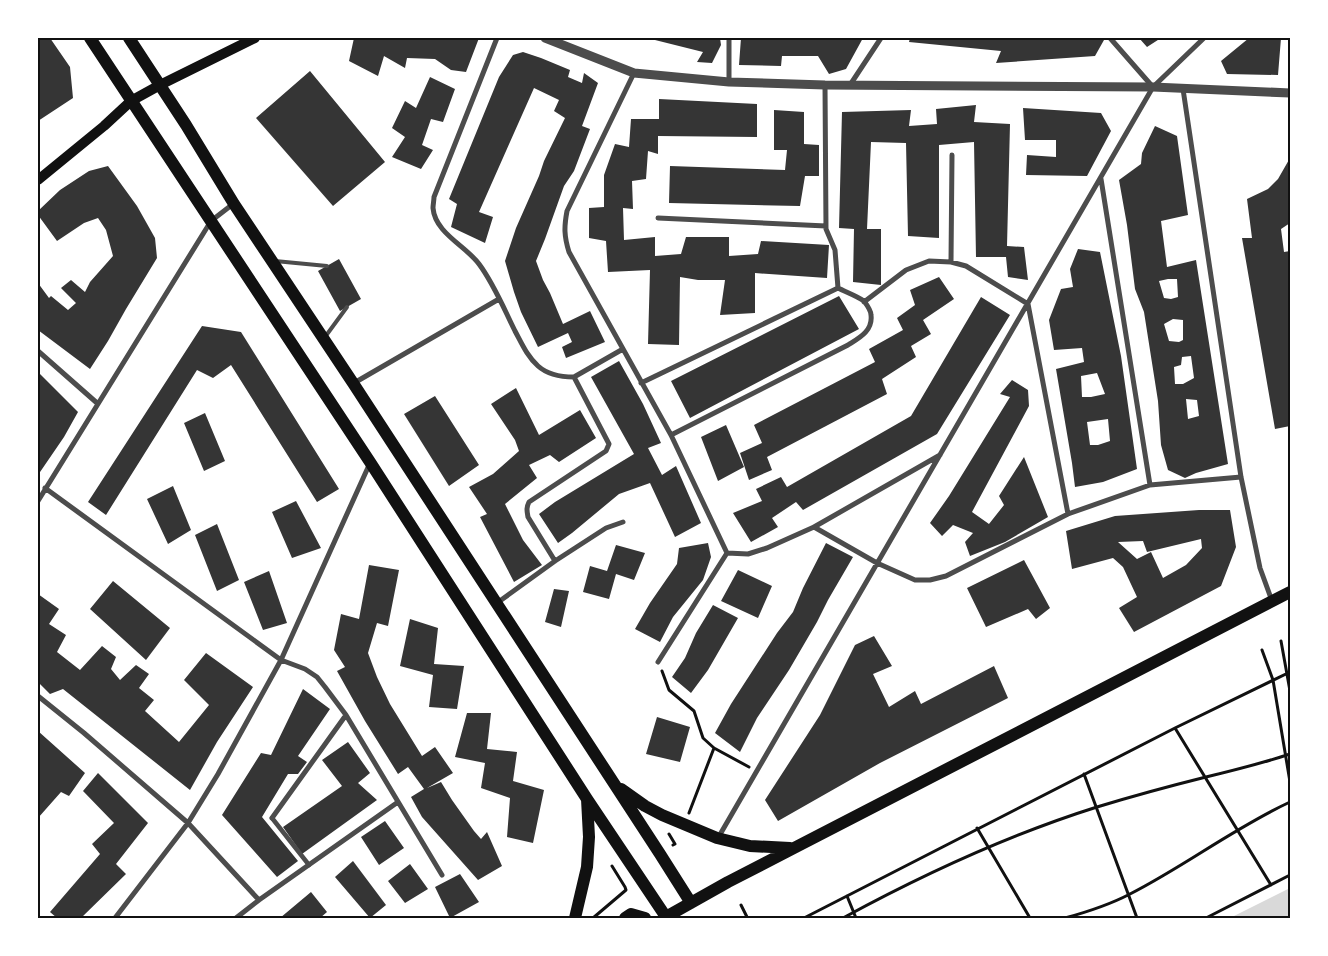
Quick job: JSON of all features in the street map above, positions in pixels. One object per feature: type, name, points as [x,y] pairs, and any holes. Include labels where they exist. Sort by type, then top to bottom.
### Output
[{"type":"main road","points":[[90,38],[370,462],[665,918],[794,848],[1290,592]]},
{"type":"main road","points":[[129,38],[186,125],[234,204],[353,383],[691,903]]},
{"type":"main road","points":[[38,180],[98,132],[132,101],[255,38]]},
{"type":"main road","points":[[615,785],[645,806],[684,825],[717,838],[750,846],[794,848]]},
{"type":"main road","points":[[575,918],[587,867],[589,837],[588,799]]},
{"type":"main road","points":[[625,918],[631,914],[645,918]]},
{"type":"street","points":[[497,38],[434,197],[433,208],[435,216],[447,235],[478,263],[526,353],[538,366],[560,376],[574,378],[623,349]]},
{"type":"street","points":[[545,38],[634,73],[729,82],[825,85],[1153,87],[1290,93]]},
{"type":"street","points":[[729,38],[729,82]]},
{"type":"street","points":[[850,85],[881,38]]},
{"type":"street","points":[[1110,38],[1153,87]]},
{"type":"street","points":[[717,838],[1153,87],[1204,38]]},
{"type":"street","points":[[634,73],[567,211],[564,237],[568,252],[671,435],[727,553]]},
{"type":"street","points":[[825,85],[826,226],[835,250],[838,288]]},
{"type":"street","points":[[1183,89],[1241,477],[1260,568],[1272,601]]},
{"type":"street","points":[[951,262],[952,155]]},
{"type":"street","points":[[1100,178],[1150,485]]},
{"type":"street","points":[[38,501],[211,221],[234,204]]},
{"type":"street","points":[[658,218],[826,226]]},
{"type":"street","points":[[864,302],[906,270],[929,261],[951,262],[966,266],[1028,304],[1068,514]]},
{"type":"street","points":[[641,383],[838,288]]},
{"type":"street","points":[[671,435],[848,345],[866,333],[872,319],[871,311],[864,302],[838,288]]},
{"type":"street","points":[[353,383],[498,299]]},
{"type":"street","points":[[38,352],[97,403]]},
{"type":"street","points":[[555,561],[528,517],[526,510],[529,502],[606,451],[609,444],[574,378]]},
{"type":"street","points":[[727,553],[748,554],[767,548],[814,527],[940,454]]},
{"type":"street","points":[[115,918],[188,823],[218,774],[282,660],[370,462]]},
{"type":"street","points":[[814,527],[877,563],[915,580],[930,580],[946,576],[1068,514],[1150,485],[1241,477]]},
{"type":"street","points":[[45,488],[282,660],[305,669],[317,677],[346,715],[442,875]]},
{"type":"street","points":[[497,604],[555,561],[606,528],[623,522]]},
{"type":"street","points":[[658,662],[727,553]]},
{"type":"street","points":[[38,696],[188,823],[259,900]]},
{"type":"street","points":[[309,864],[272,818],[346,715]]},
{"type":"street","points":[[236,918],[398,802]]},
{"type":"lane","points":[[273,261],[327,266]]},
{"type":"lane","points":[[324,339],[347,306]]},
{"type":"path","points":[[1281,641],[1289,673],[1290,691]]},
{"type":"path","points":[[1262,650],[1273,680],[1290,782]]},
{"type":"path","points":[[658,662],[669,690],[694,711],[702,738],[714,748],[756,771]]},
{"type":"path","points":[[804,918],[1175,728],[1289,673]]},
{"type":"path","points":[[1175,728],[1271,885]]},
{"type":"path","points":[[684,825],[714,748]]},
{"type":"path","points":[[843,918],[933,871],[988,846],[1096,807],[1205,777],[1234,771],[1290,754]]},
{"type":"path","points":[[1084,774],[1137,918]]},
{"type":"path","points":[[1065,918],[1104,906],[1128,895],[1290,802]]},
{"type":"path","points":[[978,828],[1030,918]]},
{"type":"path","points":[[1206,918],[1290,875]]},
{"type":"path","points":[[593,918],[599,915],[626,890],[621,880]]},
{"type":"path","points":[[847,896],[856,918]]},
{"type":"path","points":[[741,905],[747,917]]},
{"type":"shaded area","points":[[1290,888],[1290,918],[1230,918]]},
{"type":"building","points":[[38,38],[50,38],[70,67],[73,98],[38,121]]},
{"type":"building","points":[[354,38],[479,38],[466,72],[451,70],[435,59],[407,58],[405,68],[384,56],[378,76],[349,61]]},
{"type":"building","points":[[647,38],[720,38],[721,45],[712,63],[697,62],[703,52]]},
{"type":"building","points":[[741,38],[863,38],[846,69],[829,74],[818,56],[782,56],[781,66],[739,65]]},
{"type":"building","points":[[910,38],[1102,38],[1104,40],[1095,56],[996,63],[1001,51],[909,42]]},
{"type":"building","points":[[1139,38],[1161,38],[1147,47]]},
{"type":"building","points":[[1249,38],[1281,38],[1278,75],[1227,74],[1221,61]]},
{"type":"building","points":[[523,52],[570,70],[568,77],[582,83],[584,73],[598,83],[582,126],[590,129],[574,171],[564,186],[536,261],[563,324],[590,311],[605,342],[566,358],[562,347],[572,342],[568,333],[538,347],[521,312],[505,261],[516,228],[544,161],[565,118],[554,111],[559,100],[534,88],[479,212],[493,217],[485,243],[451,227],[457,204],[449,199],[499,77],[513,55]]},
{"type":"building","points":[[310,71],[385,162],[333,206],[256,118]]},
{"type":"building","points":[[430,77],[455,89],[443,122],[431,119],[422,145],[433,150],[421,169],[392,157],[405,137],[392,128],[405,101],[416,108]]},
{"type":"building","points":[[659,99],[757,104],[757,137],[658,136],[658,154],[648,151],[646,179],[632,181],[633,209],[623,208],[624,240],[655,237],[655,256],[681,254],[686,237],[729,237],[729,256],[758,254],[761,241],[829,245],[827,278],[755,273],[755,313],[720,315],[725,280],[698,280],[680,277],[679,345],[648,344],[650,270],[608,272],[606,241],[589,238],[589,208],[604,207],[604,175],[615,144],[629,147],[631,119],[659,119]]},
{"type":"building","points":[[976,105],[974,122],[1010,124],[1007,246],[1024,247],[1028,280],[1008,277],[1006,257],[976,257],[974,142],[939,145],[939,238],[908,236],[906,143],[871,142],[867,229],[881,229],[881,285],[853,282],[854,229],[839,228],[842,112],[911,110],[909,126],[937,124],[936,109]]},
{"type":"building","points":[[1023,108],[1101,113],[1111,131],[1087,176],[1026,175],[1027,155],[1056,157],[1056,140],[1025,140]]},
{"type":"building","points":[[774,110],[804,112],[804,144],[819,145],[819,176],[805,176],[800,206],[669,203],[670,166],[785,170],[787,150],[774,150]]},
{"type":"building","points":[[1155,126],[1177,136],[1188,215],[1161,221],[1167,267],[1196,260],[1228,464],[1185,478],[1168,470],[1161,445],[1158,401],[1144,312],[1135,289],[1119,180],[1141,164],[1142,153]],"holes":[[[1177,279],[1178,297],[1164,298],[1159,281]],[[1173,319],[1183,320],[1183,340],[1179,342],[1169,341],[1164,324]],[[1191,356],[1194,378],[1183,384],[1175,384],[1174,367],[1181,365],[1182,357]],[[1186,399],[1197,400],[1199,416],[1188,419]]]},
{"type":"building","points":[[1290,158],[1290,223],[1281,229],[1284,252],[1290,251],[1290,426],[1275,429],[1242,238],[1252,238],[1247,199],[1268,189],[1278,179]]},
{"type":"building","points":[[108,166],[137,206],[155,238],[157,258],[90,369],[38,330],[38,283],[49,298],[51,296],[68,310],[76,303],[61,288],[71,280],[85,292],[90,282],[113,256],[106,230],[98,218],[84,223],[57,241],[38,215],[38,211],[60,190],[89,171]]},
{"type":"building","points":[[1078,249],[1100,252],[1121,356],[1137,469],[1103,482],[1075,487],[1056,369],[1084,362],[1082,348],[1054,350],[1049,320],[1061,289],[1073,287],[1070,269]],"holes":[[[1097,373],[1105,394],[1082,397],[1081,376]],[[1108,419],[1110,441],[1098,445],[1090,445],[1087,422]]]},
{"type":"building","points":[[339,259],[361,299],[340,311],[318,271]]},
{"type":"building","points":[[939,277],[954,299],[923,320],[931,334],[911,346],[916,357],[882,379],[887,394],[767,457],[772,470],[749,480],[740,453],[762,443],[754,425],[875,362],[869,349],[903,330],[897,318],[915,305],[910,290]]},
{"type":"building","points":[[839,296],[859,329],[690,418],[671,381]]},
{"type":"building","points":[[981,297],[1010,315],[937,434],[803,510],[796,502],[772,518],[778,527],[751,542],[733,513],[762,501],[756,489],[781,477],[787,487],[911,416]]},
{"type":"building","points":[[202,326],[241,332],[339,489],[317,502],[231,365],[213,378],[197,370],[106,515],[88,502]]},
{"type":"building","points":[[619,361],[643,404],[661,443],[648,448],[662,475],[676,466],[701,523],[675,537],[650,483],[619,494],[558,543],[539,514],[555,502],[634,454],[591,377]]},
{"type":"building","points":[[39,373],[78,412],[64,437],[38,475],[38,375]]},
{"type":"building","points":[[1012,380],[1028,390],[1029,406],[972,512],[989,524],[1004,505],[999,496],[1024,457],[1048,517],[1005,542],[970,556],[965,542],[973,533],[953,525],[942,536],[930,523],[949,496],[1010,397],[1000,394]]},
{"type":"building","points":[[516,388],[539,435],[580,410],[596,438],[559,462],[550,455],[529,465],[537,478],[505,504],[523,540],[542,565],[514,582],[480,517],[487,514],[469,487],[493,474],[519,451],[515,440],[491,404]]},
{"type":"building","points":[[435,396],[479,465],[449,486],[404,414]]},
{"type":"building","points":[[205,413],[225,461],[204,471],[184,423]]},
{"type":"building","points":[[726,425],[744,467],[718,481],[701,437]]},
{"type":"building","points":[[173,486],[191,530],[168,544],[147,499]]},
{"type":"building","points":[[296,501],[321,548],[292,558],[272,512]]},
{"type":"building","points":[[1199,510],[1230,510],[1236,547],[1221,586],[1134,632],[1119,608],[1137,597],[1123,567],[1113,558],[1072,569],[1066,531],[1115,516]],"holes":[[[1201,539],[1202,548],[1186,565],[1163,578],[1151,552],[1137,559],[1118,542],[1143,541],[1147,552]]]},
{"type":"building","points":[[217,524],[239,580],[217,591],[195,535]]},
{"type":"building","points":[[708,543],[711,557],[703,580],[673,617],[660,642],[635,629],[650,603],[677,564],[679,548]]},
{"type":"building","points":[[826,543],[853,557],[789,670],[757,718],[740,752],[715,733],[731,704],[777,633],[793,612]]},
{"type":"building","points":[[616,545],[645,553],[634,580],[616,574],[609,599],[583,592],[590,566],[607,571]]},
{"type":"building","points":[[1024,560],[1050,608],[1036,619],[1028,609],[986,627],[967,588]]},
{"type":"building","points":[[369,565],[399,570],[388,626],[377,623],[368,653],[390,704],[422,756],[435,747],[453,773],[427,788],[441,782],[481,839],[487,832],[502,866],[478,880],[422,817],[411,797],[424,789],[408,767],[398,774],[337,671],[345,667],[334,650],[341,614],[359,619]]},
{"type":"building","points":[[738,570],[772,586],[758,618],[721,601]]},
{"type":"building","points":[[269,571],[287,623],[263,630],[244,582]]},
{"type":"building","points":[[113,581],[170,628],[146,660],[90,609]]},
{"type":"building","points":[[554,589],[569,591],[561,627],[545,622]]},
{"type":"building","points":[[38,594],[59,609],[49,624],[66,635],[57,652],[80,670],[102,646],[116,657],[111,669],[120,680],[136,665],[149,674],[139,688],[154,700],[145,711],[179,742],[209,705],[184,680],[206,653],[253,687],[217,742],[190,790],[63,689],[50,694],[38,682]]},
{"type":"building","points":[[713,605],[738,618],[708,670],[691,693],[672,677],[685,658],[696,633]]},
{"type":"building","points":[[410,619],[438,628],[434,664],[464,666],[457,709],[429,707],[433,675],[400,666]]},
{"type":"building","points":[[874,636],[892,666],[873,674],[889,707],[915,691],[921,704],[994,666],[1008,698],[880,763],[778,821],[765,800],[820,715],[855,645]]},
{"type":"building","points":[[303,689],[330,709],[298,756],[307,762],[298,774],[288,774],[262,817],[298,861],[277,877],[222,815],[261,753],[271,755]]},
{"type":"building","points":[[467,713],[491,713],[487,749],[517,752],[513,781],[544,790],[533,843],[507,837],[510,798],[481,788],[485,763],[455,757]]},
{"type":"building","points":[[657,717],[690,727],[680,762],[646,754]]},
{"type":"building","points":[[38,731],[85,773],[69,796],[61,792],[38,818]]},
{"type":"building","points":[[348,742],[370,773],[358,783],[377,800],[302,854],[283,827],[342,786],[322,760]]},
{"type":"building","points":[[98,773],[148,823],[116,864],[126,874],[81,918],[57,918],[50,912],[100,854],[92,844],[114,823],[83,791]]},
{"type":"building","points":[[385,821],[404,848],[379,865],[361,837]]},
{"type":"building","points":[[353,861],[386,905],[370,918],[335,877]]},
{"type":"building","points":[[410,864],[428,889],[405,903],[388,881]]},
{"type":"building","points":[[460,874],[479,902],[450,918],[435,887]]},
{"type":"building","points":[[311,892],[327,912],[320,918],[280,918]]}]
